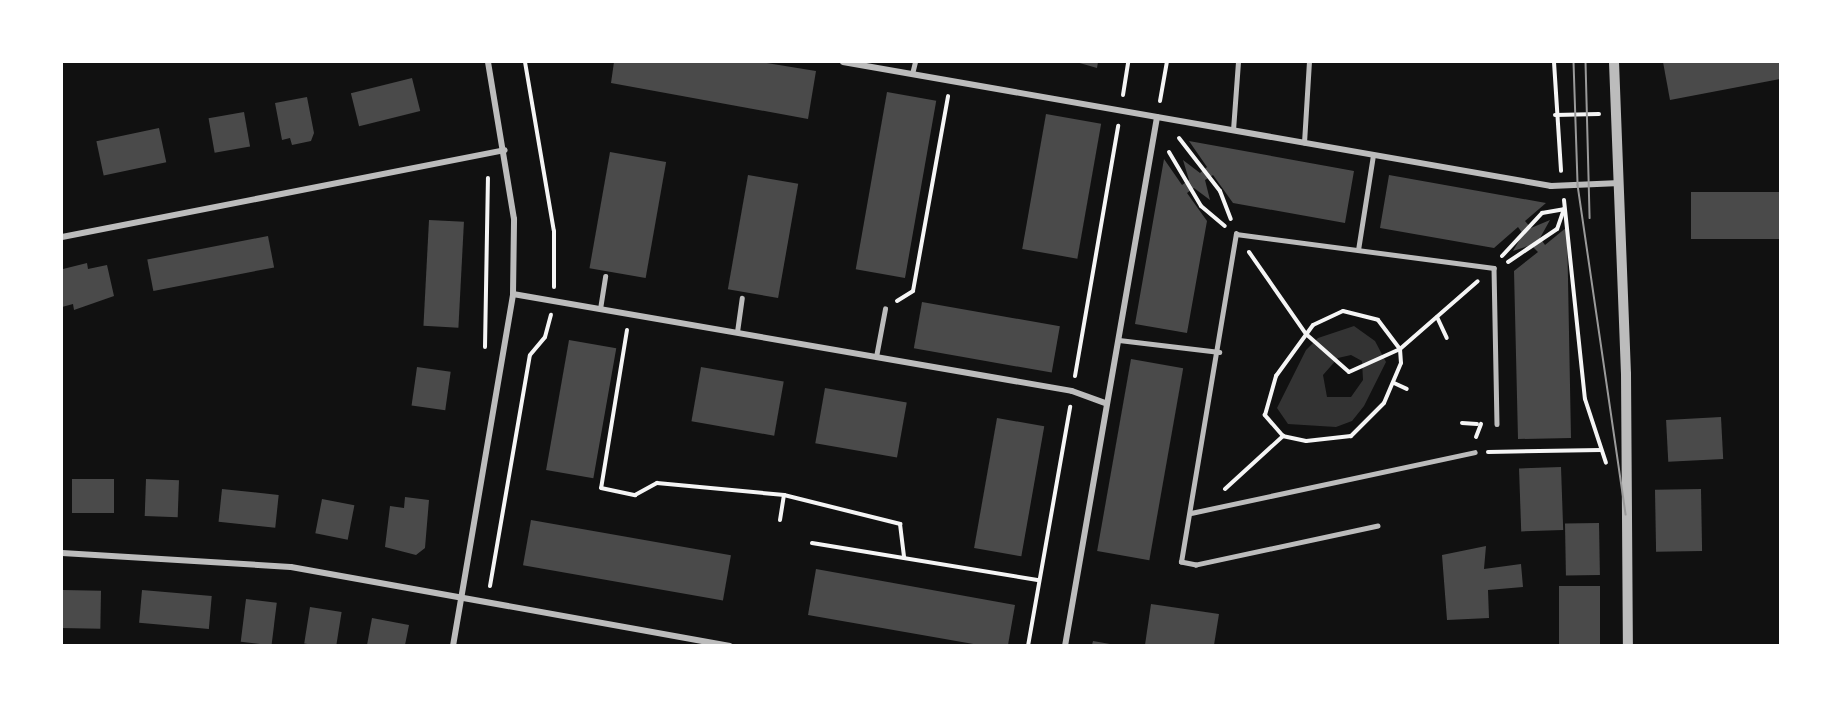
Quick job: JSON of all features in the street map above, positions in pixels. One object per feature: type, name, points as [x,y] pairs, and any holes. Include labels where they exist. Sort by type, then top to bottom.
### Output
[{"type":"street","points":[[453,645],[513,294],[514,219],[505,150],[488,62]]},
{"type":"street","points":[[843,62],[1563,186],[1620,183]]},
{"type":"street","points":[[1614,62],[1620,183],[1628,645]]},
{"type":"street","points":[[1065,645],[1157,117]]},
{"type":"street","points":[[62,237],[505,150]]},
{"type":"street","points":[[513,294],[1072,391],[1107,404]]},
{"type":"street","points":[[62,553],[291,567],[460,600],[730,645]]},
{"type":"lane","points":[[912,74],[915,62]]},
{"type":"lane","points":[[1233,130],[1238,62]]},
{"type":"lane","points":[[1304,142],[1309,62]]},
{"type":"lane","points":[[1358,250],[1373,155]]},
{"type":"lane","points":[[1378,526],[1196,565],[1181,562],[1219,352],[1236,234],[1494,268],[1497,424]]},
{"type":"lane","points":[[600,309],[605,276]]},
{"type":"lane","points":[[737,332],[742,298]]},
{"type":"lane","points":[[876,357],[885,309]]},
{"type":"lane","points":[[1119,340],[1219,352]]},
{"type":"lane","points":[[1191,513],[1475,452]]},
{"type":"path","points":[[487,604],[530,355],[545,337],[553,301],[554,231],[525,62]]},
{"type":"path","points":[[1028,645],[1128,62]]},
{"type":"path","points":[[1167,62],[1157,117],[1173,165],[1201,206],[1236,234]]},
{"type":"path","points":[[1554,62],[1555,115],[1585,399],[1609,471]]},
{"type":"path","points":[[885,309],[913,291],[951,81]]},
{"type":"path","points":[[1555,115],[1617,114]]},
{"type":"path","points":[[1157,117],[1193,152],[1220,191],[1236,234],[1306,334],[1349,372],[1400,349],[1494,268],[1516,235],[1542,213],[1564,209]]},
{"type":"path","points":[[484,357],[490,196],[485,154]]},
{"type":"path","points":[[1494,268],[1531,251],[1557,229],[1564,209]]},
{"type":"path","points":[[1362,313],[1378,320],[1400,349],[1394,383],[1372,421],[1351,436],[1329,441],[1283,436],[1265,415],[1266,398],[1306,334],[1328,314],[1362,313]]},
{"type":"path","points":[[629,314],[601,488],[635,495],[657,483],[784,495],[900,524],[904,558]]},
{"type":"path","points":[[1437,317],[1448,339]]},
{"type":"path","points":[[1394,383],[1407,389]]},
{"type":"path","points":[[1462,423],[1497,424]]},
{"type":"path","points":[[1477,424],[1475,452],[1601,450]]},
{"type":"path","points":[[1203,510],[1283,436]]},
{"type":"path","points":[[780,520],[784,495]]},
{"type":"path","points":[[813,543],[1040,580]]},
{"type":"shaded area","points":[[1354,326],[1375,341],[1386,362],[1364,406],[1352,421],[1336,427],[1288,424],[1277,408],[1306,350],[1318,338]],"holes":[[[1351,355],[1362,361],[1363,380],[1351,397],[1327,397],[1323,375],[1338,358]]]},
{"type":"building","points":[[614,62],[760,62],[816,71],[808,119],[611,83]]},
{"type":"building","points":[[1076,62],[1098,62],[1097,68]]},
{"type":"building","points":[[1663,62],[1780,62],[1780,79],[1670,100]]},
{"type":"building","points":[[412,78],[420,111],[359,126],[351,93]]},
{"type":"building","points":[[887,92],[936,101],[905,278],[856,269]]},
{"type":"building","points":[[307,97],[314,133],[311,141],[292,145],[290,138],[282,140],[275,103]]},
{"type":"building","points":[[244,112],[250,146],[215,153],[209,118]]},
{"type":"building","points":[[1046,114],[1101,124],[1077,259],[1022,249]]},
{"type":"building","points":[[159,128],[166,162],[104,176],[96,141]]},
{"type":"building","points":[[1189,141],[1354,171],[1345,223],[1233,203],[1213,175],[1205,180],[1210,200],[1194,188],[1187,193],[1207,221],[1187,333],[1135,324],[1164,159],[1182,185],[1189,180],[1183,160],[1200,173],[1207,167]]},
{"type":"building","points":[[610,152],[666,162],[646,278],[590,268]]},
{"type":"building","points":[[748,175],[798,184],[778,298],[728,289]]},
{"type":"building","points":[[1389,175],[1546,203],[1525,221],[1531,228],[1550,220],[1540,238],[1545,245],[1567,227],[1571,438],[1518,439],[1514,271],[1538,252],[1531,245],[1513,251],[1523,234],[1518,227],[1494,248],[1380,228]]},
{"type":"building","points":[[1691,192],[1780,192],[1780,239],[1691,239]]},
{"type":"building","points":[[429,220],[464,222],[458,328],[423,326]]},
{"type":"building","points":[[268,236],[274,267],[153,291],[147,259]]},
{"type":"building","points":[[87,263],[88,269],[107,265],[114,296],[74,310],[73,304],[62,307],[63,269]]},
{"type":"building","points":[[922,302],[1060,326],[1052,373],[914,348]]},
{"type":"building","points":[[569,340],[616,348],[593,478],[546,470]]},
{"type":"building","points":[[1131,359],[1183,368],[1149,560],[1097,551]]},
{"type":"building","points":[[417,367],[451,372],[445,410],[412,406]]},
{"type":"building","points":[[701,367],[784,382],[774,436],[691,421]]},
{"type":"building","points":[[825,388],[907,402],[897,458],[815,443]]},
{"type":"building","points":[[1721,417],[1723,459],[1668,462],[1666,420]]},
{"type":"building","points":[[997,418],[1044,426],[1021,556],[974,548]]},
{"type":"building","points":[[1561,467],[1563,530],[1521,531],[1519,468]]},
{"type":"building","points":[[72,479],[114,479],[114,513],[72,513]]},
{"type":"building","points":[[146,479],[179,480],[178,517],[145,516]]},
{"type":"building","points":[[222,489],[279,495],[275,528],[219,522]]},
{"type":"building","points":[[1701,489],[1702,551],[1656,552],[1655,490]]},
{"type":"building","points":[[405,497],[429,500],[425,548],[416,555],[385,547],[390,506],[404,508]]},
{"type":"building","points":[[322,499],[354,505],[348,540],[315,533]]},
{"type":"building","points":[[531,520],[731,555],[723,601],[523,565]]},
{"type":"building","points":[[1599,523],[1600,575],[1566,576],[1565,524]]},
{"type":"building","points":[[1486,546],[1484,569],[1521,564],[1523,587],[1488,590],[1489,618],[1447,620],[1442,555]]},
{"type":"building","points":[[816,569],[1015,605],[1008,645],[979,645],[808,615]]},
{"type":"building","points":[[1559,586],[1600,586],[1600,645],[1559,645]]},
{"type":"building","points":[[62,590],[101,591],[100,629],[62,628]]},
{"type":"building","points":[[142,590],[212,596],[209,629],[139,623]]},
{"type":"building","points":[[246,599],[277,603],[272,645],[241,642]]},
{"type":"building","points":[[1151,604],[1219,614],[1214,645],[1145,645]]},
{"type":"building","points":[[310,607],[342,612],[336,646],[304,644]]},
{"type":"building","points":[[372,618],[409,625],[405,645],[367,645]]},
{"type":"building","points":[[1093,641],[1110,644],[1110,645],[1092,645]]},
{"type":"tram line","points":[[1574,62],[1578,185],[1626,515]]},
{"type":"tram line","points":[[1586,62],[1590,218]]}]
